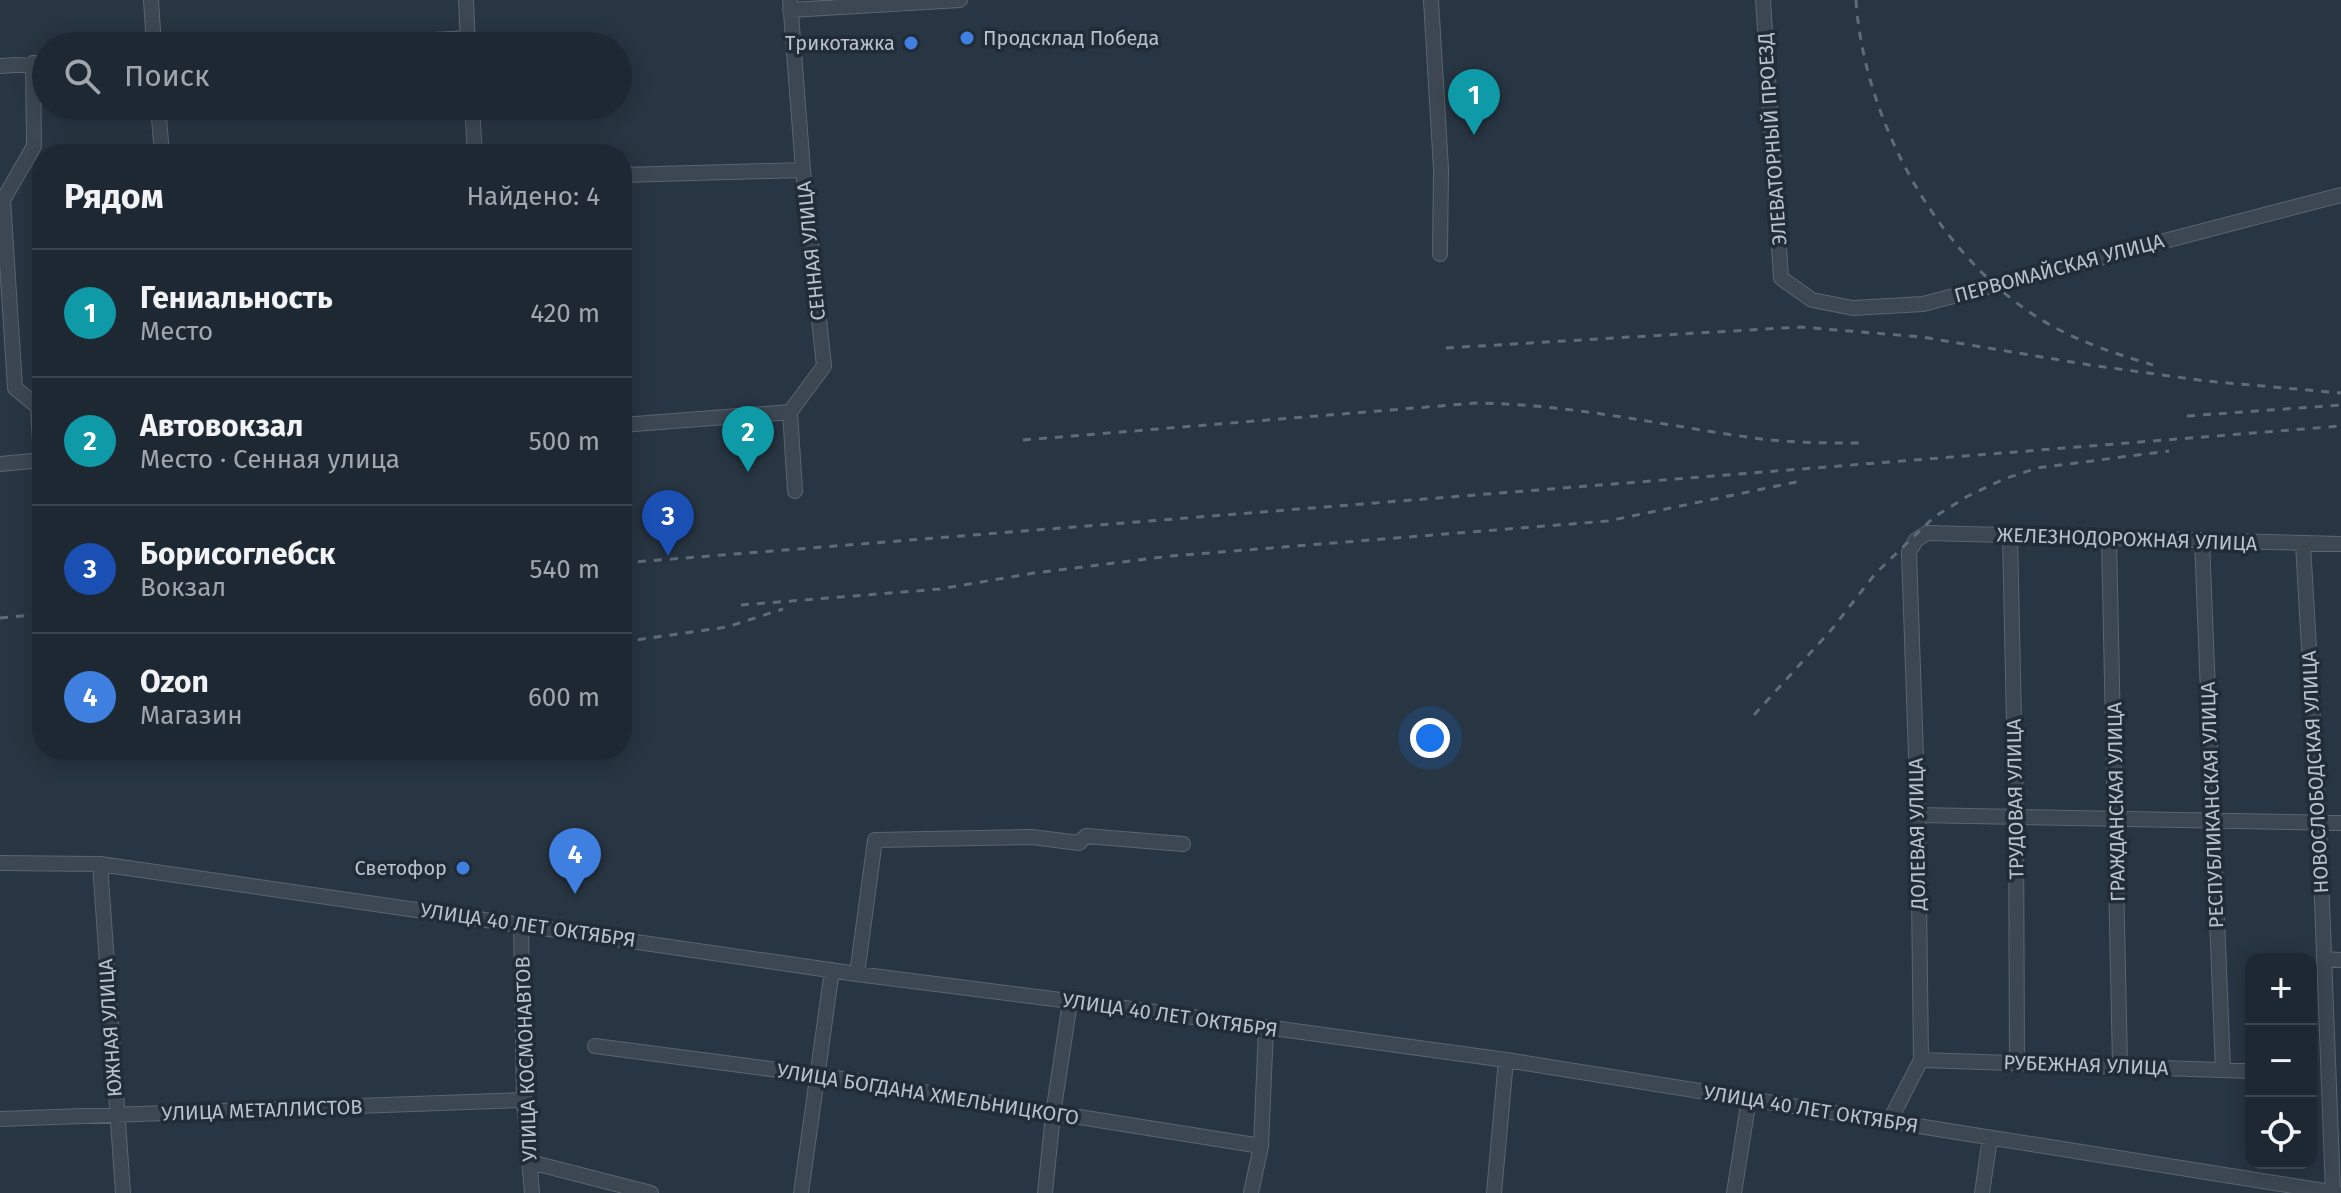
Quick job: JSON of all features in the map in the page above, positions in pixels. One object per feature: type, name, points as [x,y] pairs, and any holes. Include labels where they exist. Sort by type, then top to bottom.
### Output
[{"type":"street","points":[[151,0],[153,32]]},
{"type":"street","points":[[466,0],[468,32]]},
{"type":"street","points":[[790,5],[960,0]]},
{"type":"street","points":[[1431,0],[1441,169],[1440,254]]},
{"type":"street","name":"ЭЛЕВАТОРНЫЙ ПРОЕЗД","points":[[1763,0],[1781,278]]},
{"type":"street","name":"СЕННАЯ УЛИЦА","points":[[790,5],[803,170],[824,366],[790,412]]},
{"type":"street","points":[[0,66],[32,64]]},
{"type":"street","points":[[34,144],[36,120]]},
{"type":"street","points":[[159,120],[161,144]]},
{"type":"street","points":[[473,120],[474,144]]},
{"type":"street","points":[[32,149],[3,200],[15,388],[32,402]]},
{"type":"street","points":[[632,175],[803,170]]},
{"type":"street","name":"ПЕРВОМАЙСКАЯ УЛИЦА","points":[[1781,278],[1812,300],[1853,308],[1923,304],[2341,195]]},
{"type":"street","points":[[632,424],[790,412],[795,491]]},
{"type":"street","points":[[0,464],[32,461]]},
{"type":"street","name":"ЖЕЛЕЗНОДОРОЖНАЯ УЛИЦА","points":[[1916,540],[1927,533],[2341,544]]},
{"type":"street","name":"ТРУДОВАЯ УЛИЦА","points":[[2010,535],[2017,1063]]},
{"type":"street","name":"ГРАЖДАНСКАЯ УЛИЦА","points":[[2109,538],[2120,1066]]},
{"type":"street","name":"ДОЛЕВАЯ УЛИЦА","points":[[1889,1122],[1921,1060],[1918,815],[1909,552],[1916,540]]},
{"type":"street","name":"РЕСПУБЛИКАНСКАЯ УЛИЦА","points":[[2202,541],[2223,1070]]},
{"type":"street","name":"НОВОСЛОБОДСКАЯ УЛИЦА","points":[[2303,544],[2335,1193]]},
{"type":"street","points":[[1918,815],[2341,823]]},
{"type":"street","points":[[857,974],[875,840],[1032,837],[1079,843],[1086,836],[1183,844]]},
{"type":"street","name":"УЛИЦА 40 ЛЕТ ОКТЯБРЯ","points":[[0,863],[100,864],[857,974],[1506,1060],[2335,1193]]},
{"type":"street","name":"ЮЖНАЯ УЛИЦА","points":[[100,864],[115,1115],[123,1193]]},
{"type":"street","name":"УЛИЦА КОСМОНАВТОВ","points":[[521,924],[524,1100],[532,1193]]},
{"type":"street","points":[[2324,959],[2341,960]]},
{"type":"street","points":[[801,1193],[832,970]]},
{"type":"street","points":[[1045,1193],[1070,1002]]},
{"type":"street","points":[[1251,1193],[1261,1146],[1266,1028]]},
{"type":"street","name":"УЛИЦА БОГДАНА ХМЕЛЬНИЦКОГО","points":[[595,1046],[817,1075],[1261,1146]]},
{"type":"street","points":[[1494,1193],[1506,1060]]},
{"type":"street","name":"РУБЕЖНАЯ УЛИЦА","points":[[1921,1060],[2245,1071]]},
{"type":"street","points":[[2317,1073],[2329,1073]]},
{"type":"street","points":[[1734,1193],[1749,1099]]},
{"type":"street","name":"УЛИЦА МЕТАЛЛИСТОВ","points":[[0,1119],[524,1100]]},
{"type":"street","points":[[1982,1193],[1990,1138]]},
{"type":"street","points":[[530,1162],[651,1193]]},
{"type":"railway","points":[[1856,0],[1862,47],[1893,141],[1916,186],[1944,228],[1976,267],[2012,300],[2076,338],[2153,365]]},
{"type":"railway","points":[[1446,348],[1800,327],[1922,337],[2206,381],[2341,393]]},
{"type":"railway","points":[[1023,440],[1476,403],[1581,411],[1768,440],[1863,443]]},
{"type":"railway","points":[[2187,416],[2341,405]]},
{"type":"railway","points":[[632,562],[2341,426]]},
{"type":"railway","points":[[1754,715],[1832,629],[1875,574],[1934,517],[1968,496],[2037,468],[2169,451]]},
{"type":"railway","points":[[741,605],[940,589],[1034,573],[1171,556],[1608,521],[1801,481]]},
{"type":"railway","points":[[632,641],[727,627],[783,609]]},
{"type":"railway","points":[[0,618],[32,615]]},
{"type":"place","name":"Продсклад Победа","points":[[967,38]]},
{"type":"place","name":"Трикотажка","points":[[911,43]]},
{"type":"place","name":"Гениальность","points":[[1474,135]]},
{"type":"place","name":"Автовокзал","points":[[748,472]]},
{"type":"place","name":"Борисоглебск","points":[[668,556]]},
{"type":"place","name":"Светофор","points":[[463,868]]},
{"type":"place","name":"Ozon","points":[[575,894]]}]
